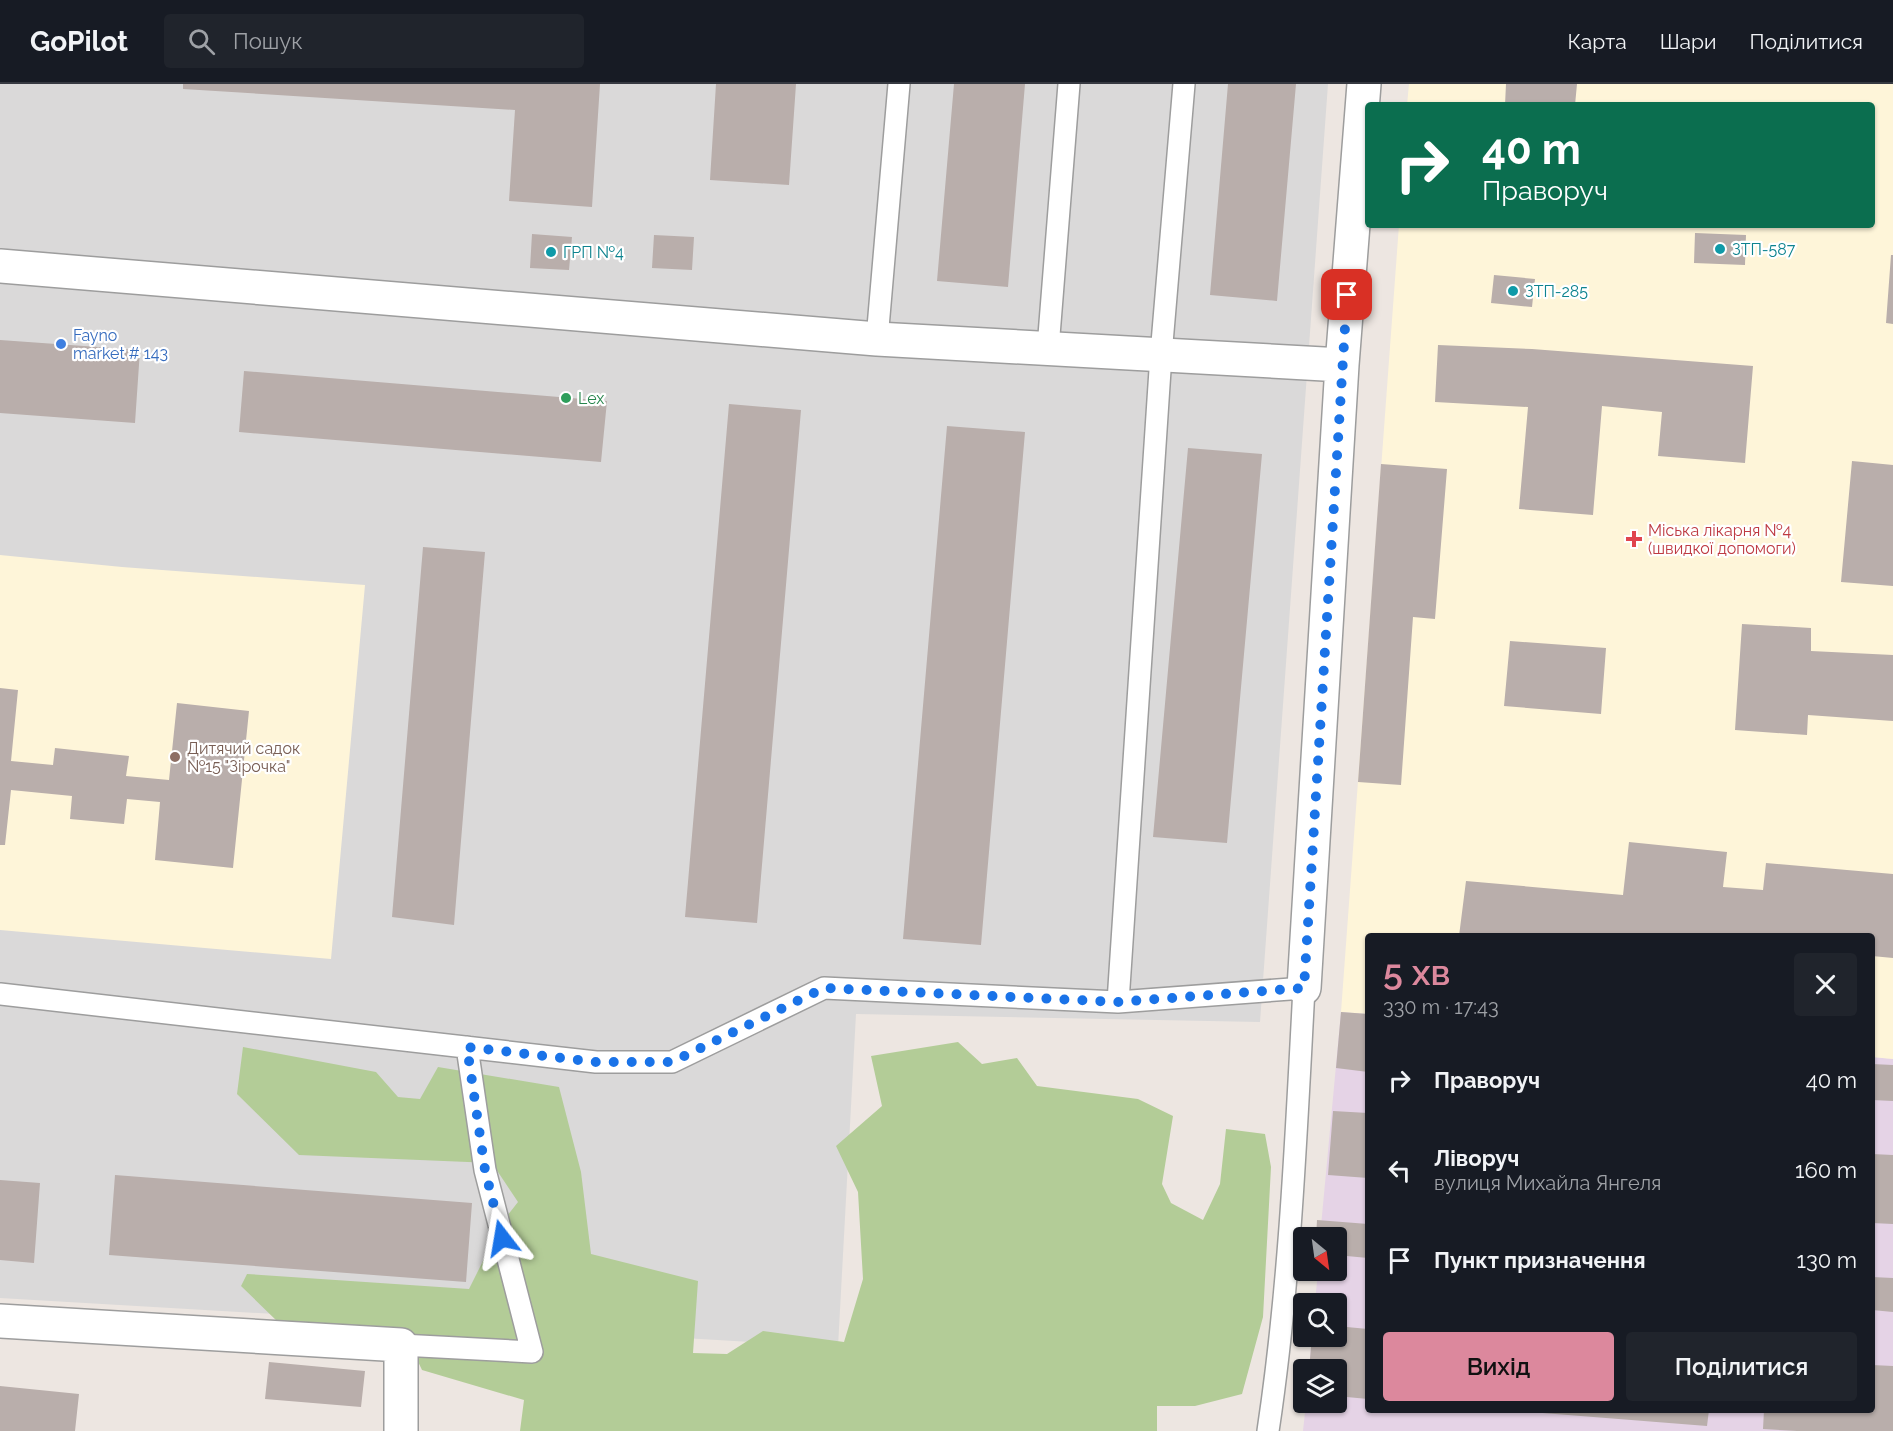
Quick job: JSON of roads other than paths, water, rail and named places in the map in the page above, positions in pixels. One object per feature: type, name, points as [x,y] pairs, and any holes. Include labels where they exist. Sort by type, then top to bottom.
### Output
[{"type":"street","points":[[1304,988],[1342,365],[1364,84]]},
{"type":"street","points":[[0,266],[877,339],[1342,365]]},
{"type":"street","points":[[0,1321],[401,1345],[401,1431]]},
{"type":"lane","points":[[877,339],[899,84]]},
{"type":"lane","points":[[1048,348],[1070,84]]},
{"type":"lane","points":[[1118,1002],[1161,355],[1184,84]]},
{"type":"lane","points":[[0,994],[596,1062],[672,1062],[824,988],[1118,1002],[1304,988],[1292,1201],[1268,1431]]},
{"type":"lane","points":[[401,1345],[532,1352],[485,1170],[467,1047]]},
{"type":"place","name":"ЗТП-587","points":[[1720,249]]},
{"type":"place","name":"ГРП №4","points":[[551,252]]},
{"type":"place","name":"ЗТП-285","points":[[1513,291]]},
{"type":"place","name":"Fayno market # 143","points":[[61,344]]},
{"type":"place","name":"Lex","points":[[566,398]]},
{"type":"place","name":"Міська лікарня №4 (швидкої допомоги)","points":[[1634,539]]},
{"type":"place","name":"Дитячий садок №15 \"Зірочка\"","points":[[175,757]]}]
